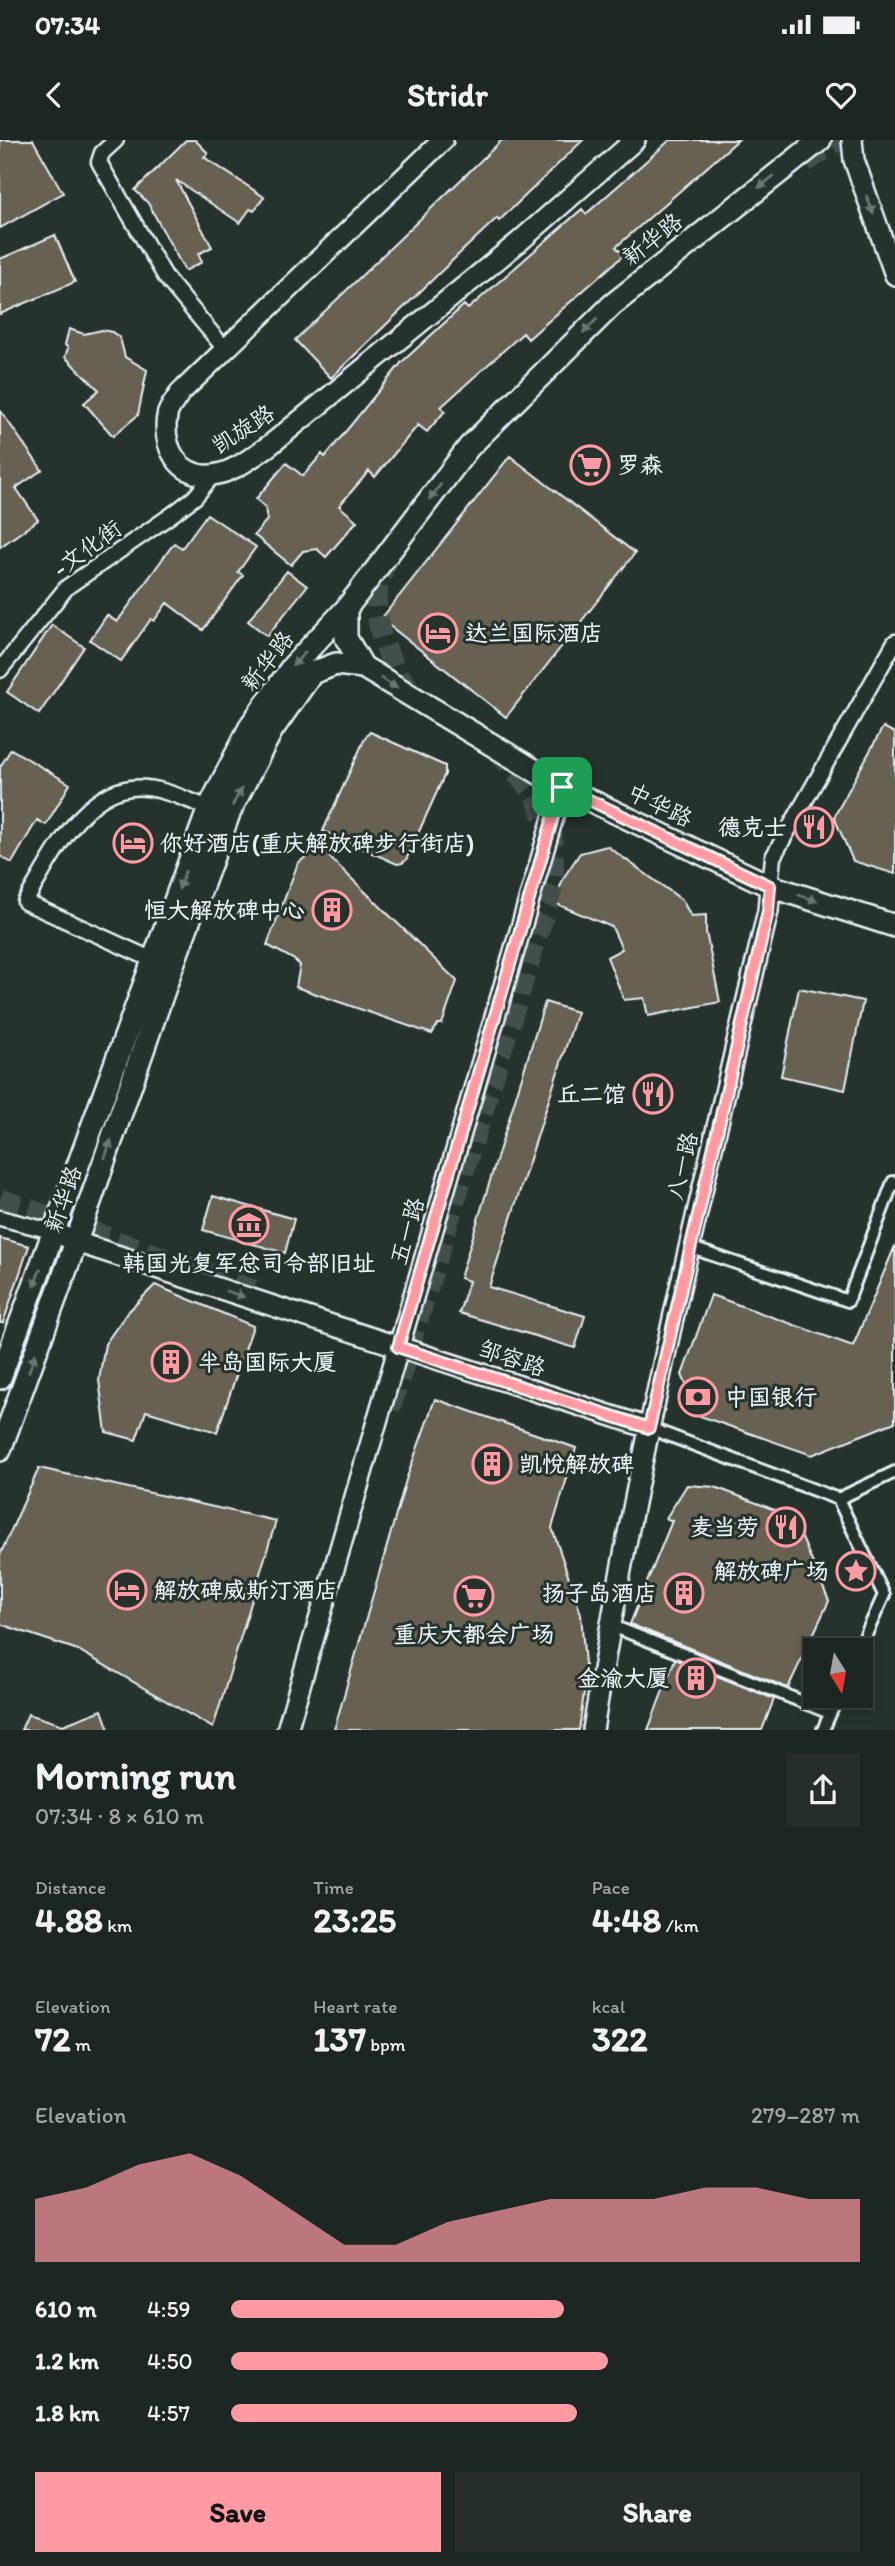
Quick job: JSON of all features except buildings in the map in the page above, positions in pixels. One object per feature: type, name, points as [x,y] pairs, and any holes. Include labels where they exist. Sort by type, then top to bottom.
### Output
[{"type":"main road","name":"新华路","points":[[0,1378],[209,808],[251,725],[292,667],[346,609],[469,447],[612,304],[820,140]]},
{"type":"main road","name":"中华路","points":[[346,609],[346,638],[363,667],[562,787],[770,886],[895,926]]},
{"type":"main road","name":"新华路","points":[[0,1450],[230,811],[272,730],[312,673],[336,664],[363,667]]},
{"type":"street","points":[[116,140],[102,153],[99,162],[166,278],[225,349]]},
{"type":"street","name":"凯旋路","points":[[443,140],[180,393],[167,413],[166,441],[176,462],[192,475],[213,475],[232,470],[270,445],[520,241],[635,140]]},
{"type":"street","points":[[852,140],[854,160],[895,275]]},
{"type":"street","name":"-文化街","points":[[0,670],[67,587],[195,497],[213,475]]},
{"type":"street","name":"八一路","points":[[593,1730],[610,1625],[649,1428],[768,911],[773,857],[895,642]]},
{"type":"street","points":[[153,960],[25,902],[88,807],[103,796],[121,788],[146,787],[209,808]]},
{"type":"street","name":"五一路","points":[[287,1730],[562,787]]},
{"type":"street","points":[[689,1247],[848,1301],[893,1182],[895,1183]]},
{"type":"street","points":[[0,1218],[55,1232]]},
{"type":"street","name":"邹容路","points":[[55,1232],[76,1242],[649,1428],[838,1499]]},
{"type":"street","points":[[884,1595],[838,1499],[895,1472]]},
{"type":"street","points":[[864,1638],[884,1595],[895,1590]]},
{"type":"street","points":[[610,1625],[830,1713]]},
{"type":"street","points":[[823,1730],[832,1708]]},
{"type":"tunnel","points":[[806,162],[839,140]]},
{"type":"tunnel","points":[[389,557],[381,575],[377,613],[387,651],[406,685],[418,700]]},
{"type":"tunnel","points":[[390,1409],[554,882],[552,836],[535,796],[498,751]]},
{"type":"tunnel","points":[[0,1199],[262,1293]]},
{"type":"place","name":"罗森","points":[[590,465]]},
{"type":"place","name":"达兰国际酒店","points":[[438,633]]},
{"type":"place","name":"德克士","points":[[814,827]]},
{"type":"place","name":"你好酒店(重庆解放碑步行街店)","points":[[133,843]]},
{"type":"place","name":"恒大解放碑中心","points":[[332,910]]},
{"type":"place","name":"丘二馆","points":[[653,1094]]},
{"type":"place","name":"韩国光复军总司令部旧址","points":[[249,1225]]},
{"type":"place","name":"半岛国际大厦","points":[[171,1362]]},
{"type":"place","name":"中国银行","points":[[698,1397]]},
{"type":"place","name":"凯悦解放碑","points":[[492,1464]]},
{"type":"place","name":"麦当劳","points":[[786,1527]]},
{"type":"place","name":"解放碑广场","points":[[856,1571]]},
{"type":"place","name":"解放碑威斯汀酒店","points":[[127,1590]]},
{"type":"place","name":"扬子岛酒店","points":[[684,1593]]},
{"type":"place","name":"重庆大都会广场","points":[[474,1596]]},
{"type":"place","name":"金渝大厦","points":[[696,1678]]},
{"type":"route","points":[[562,787],[770,886],[768,911],[649,1428],[398,1347],[562,787]]}]
